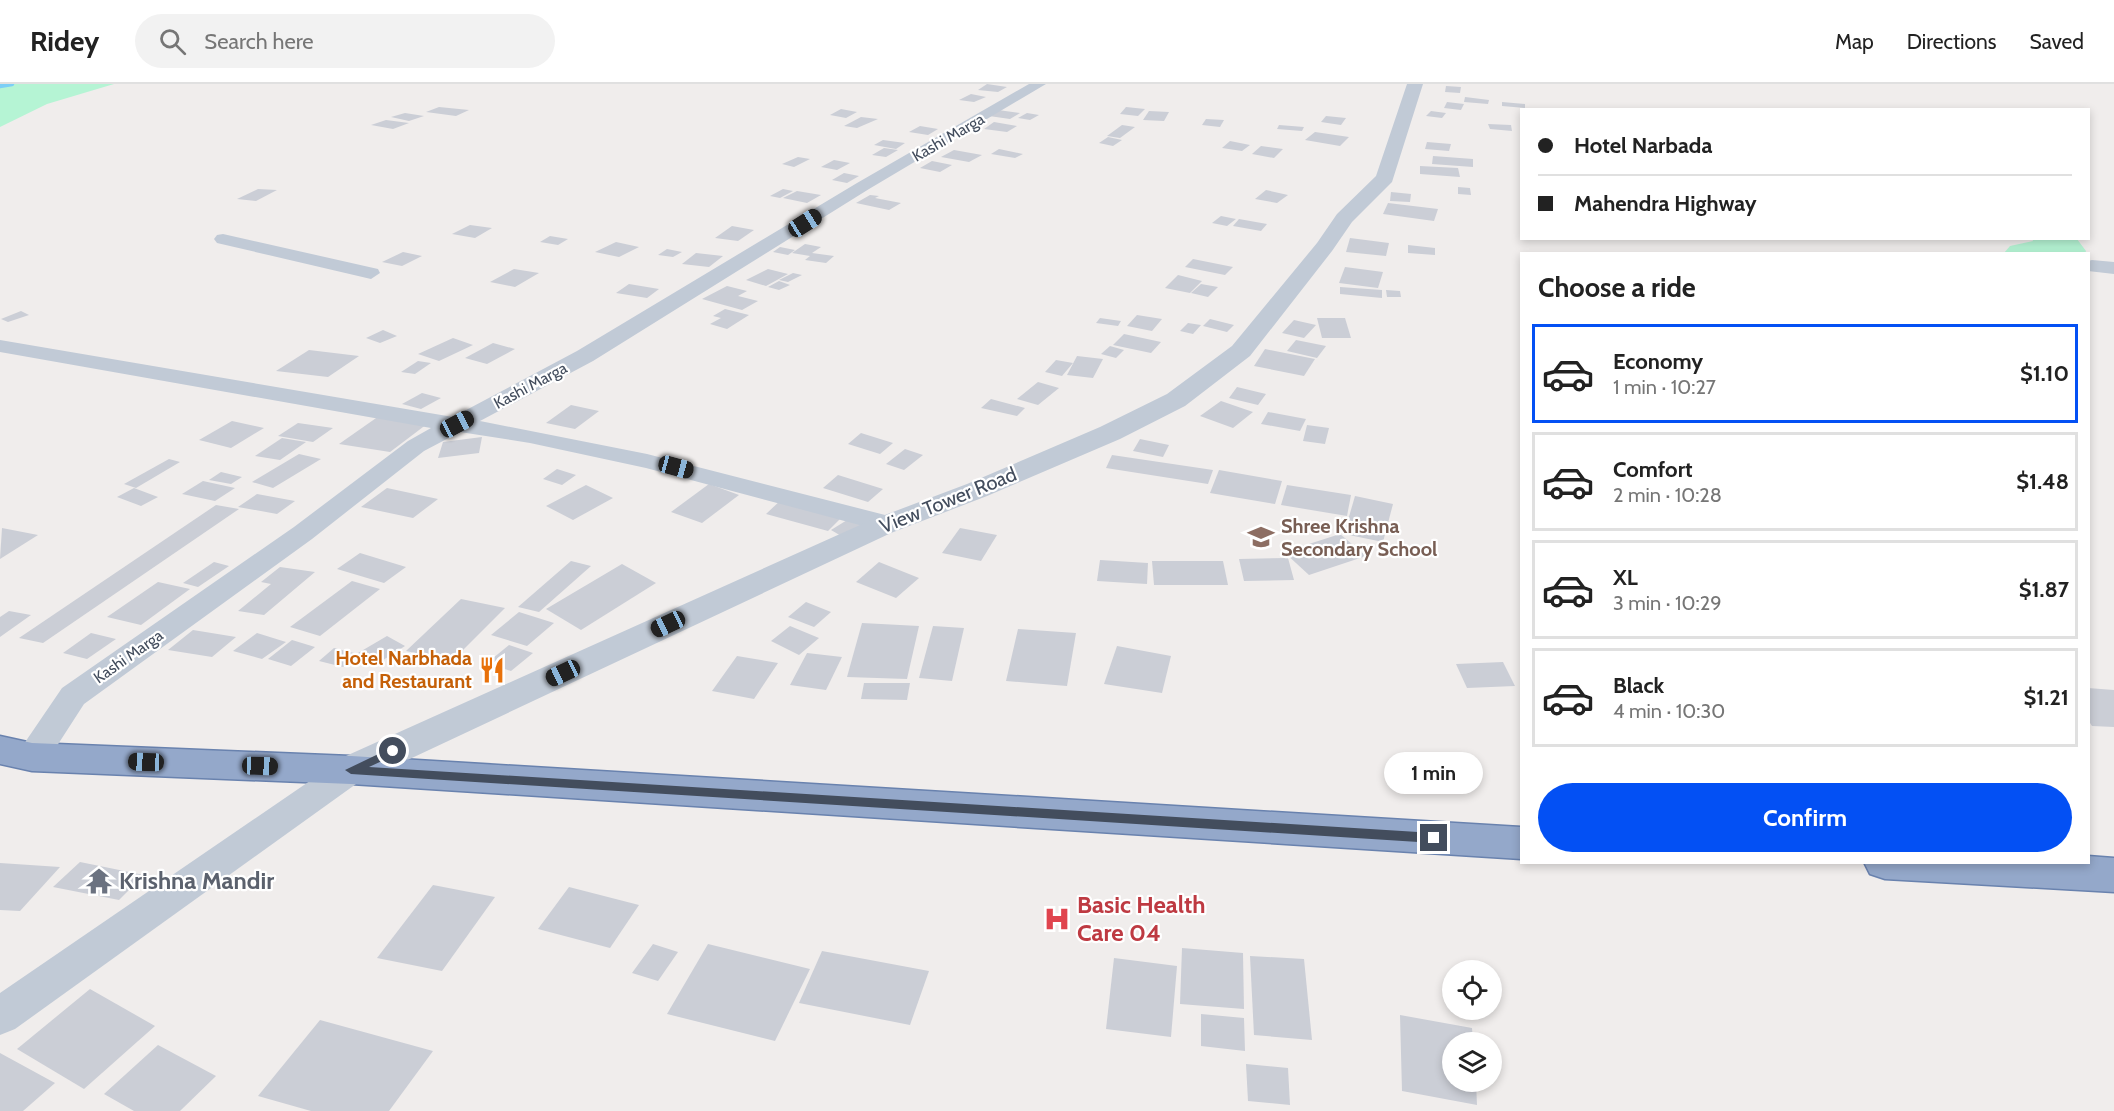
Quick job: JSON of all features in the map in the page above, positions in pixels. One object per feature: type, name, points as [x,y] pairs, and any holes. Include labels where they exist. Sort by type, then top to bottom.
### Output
[{"type":"highway","points":[[16,754],[351,770],[1520,843]]},
{"type":"highway","points":[[1920,864],[2114,875]]},
{"type":"street","name":"Kashi Marga","points":[[16,754],[73,696],[303,533],[416,446],[585,356],[863,186],[1039,84]]},
{"type":"street","name":"View Tower Road","points":[[351,770],[880,527],[977,490],[1110,433],[1176,400],[1241,351],[1325,247],[1344,218],[1385,178],[1415,84]]},
{"type":"street","points":[[223,239],[371,273]]},
{"type":"street","points":[[2092,266],[2114,268]]},
{"type":"street","points":[[0,346],[411,419],[457,424],[653,461],[880,522],[880,527]]},
{"type":"street","points":[[0,1016],[351,770]]},
{"type":"green space","points":[[0,84],[114,84],[47,104],[0,127]]},
{"type":"green space","points":[[2078,240],[2086,251],[2005,252],[2010,246],[2033,241]]},
{"type":"building","points":[[987,84],[1007,87],[998,92],[978,90]]},
{"type":"building","points":[[1446,86],[1461,87],[1460,93],[1445,92]]},
{"type":"building","points":[[971,94],[986,97],[974,102],[959,100]]},
{"type":"building","points":[[1465,97],[1489,100],[1488,104],[1464,102]]},
{"type":"building","points":[[1447,102],[1464,104],[1461,110],[1444,108]]},
{"type":"building","points":[[1502,102],[1525,104],[1525,108],[1502,106]]},
{"type":"building","points":[[439,107],[469,110],[456,116],[426,112]]},
{"type":"building","points":[[1126,107],[1145,109],[1138,116],[1120,114]]},
{"type":"building","points":[[841,109],[857,112],[846,118],[830,115]]},
{"type":"building","points":[[998,110],[1020,113],[1010,119],[989,116]]},
{"type":"building","points":[[1149,111],[1169,112],[1164,121],[1143,120]]},
{"type":"building","points":[[1431,111],[1446,113],[1442,118],[1426,116]]},
{"type":"building","points":[[405,113],[424,116],[409,121],[391,117]]},
{"type":"building","points":[[1027,113],[1039,115],[1030,120],[1018,118]]},
{"type":"building","points":[[1326,116],[1346,118],[1341,125],[1321,122]]},
{"type":"building","points":[[861,117],[878,119],[857,128],[844,126]]},
{"type":"building","points":[[1206,119],[1224,120],[1220,127],[1202,125]]},
{"type":"building","points":[[386,120],[409,123],[393,129],[371,125]]},
{"type":"building","points":[[994,122],[1017,126],[1007,132],[984,129]]},
{"type":"building","points":[[1488,124],[1511,125],[1512,131],[1490,129]]},
{"type":"building","points":[[1122,125],[1135,127],[1120,138],[1107,136]]},
{"type":"building","points":[[1279,125],[1304,127],[1302,131],[1277,129]]},
{"type":"building","points":[[920,126],[938,129],[928,135],[909,132]]},
{"type":"building","points":[[1315,132],[1349,137],[1340,146],[1305,140]]},
{"type":"building","points":[[1108,137],[1122,140],[1113,146],[1099,143]]},
{"type":"building","points":[[883,140],[905,143],[896,149],[874,145]]},
{"type":"building","points":[[1230,141],[1250,145],[1242,151],[1222,148]]},
{"type":"building","points":[[1427,142],[1451,144],[1449,151],[1425,149]]},
{"type":"building","points":[[1261,146],[1283,149],[1274,158],[1252,154]]},
{"type":"building","points":[[884,148],[898,150],[886,157],[872,155]]},
{"type":"building","points":[[999,149],[1023,154],[1015,158],[991,154]]},
{"type":"building","points":[[954,150],[982,155],[969,162],[941,157]]},
{"type":"building","points":[[1433,156],[1473,159],[1473,167],[1432,164]]},
{"type":"building","points":[[798,157],[810,159],[794,167],[782,164]]},
{"type":"building","points":[[834,160],[850,163],[837,170],[821,167]]},
{"type":"building","points":[[932,161],[952,165],[940,172],[920,168]]},
{"type":"building","points":[[1420,166],[1458,168],[1460,177],[1420,174]]},
{"type":"building","points":[[844,173],[859,176],[847,183],[832,180]]},
{"type":"building","points":[[1458,187],[1470,188],[1471,195],[1458,194]]},
{"type":"building","points":[[258,189],[277,190],[256,201],[237,199]]},
{"type":"building","points":[[783,189],[793,191],[780,198],[770,196]]},
{"type":"building","points":[[1266,190],[1288,195],[1277,203],[1255,199]]},
{"type":"building","points":[[797,191],[821,195],[807,203],[783,198]]},
{"type":"building","points":[[1391,192],[1411,194],[1410,202],[1390,201]]},
{"type":"building","points":[[870,195],[901,203],[889,210],[856,203]]},
{"type":"building","points":[[1388,203],[1438,209],[1434,221],[1383,214]]},
{"type":"building","points":[[1221,216],[1236,219],[1227,226],[1212,223]]},
{"type":"building","points":[[1239,219],[1267,224],[1261,231],[1233,226]]},
{"type":"building","points":[[470,225],[492,228],[475,238],[452,234]]},
{"type":"building","points":[[732,226],[754,230],[738,241],[715,238]]},
{"type":"building","points":[[550,236],[568,239],[558,245],[540,242]]},
{"type":"building","points":[[1350,238],[1389,243],[1386,256],[1346,252]]},
{"type":"building","points":[[616,242],[639,247],[619,257],[595,252]]},
{"type":"building","points":[[805,244],[821,247],[812,253],[834,256],[826,263],[805,260],[810,256],[792,253]]},
{"type":"building","points":[[1408,245],[1435,248],[1435,255],[1408,253]]},
{"type":"building","points":[[780,247],[795,250],[788,255],[773,252]]},
{"type":"building","points":[[667,249],[682,252],[673,257],[658,255]]},
{"type":"building","points":[[403,252],[422,256],[402,266],[382,262]]},
{"type":"building","points":[[696,253],[723,256],[709,267],[682,264]]},
{"type":"building","points":[[1193,259],[1233,267],[1225,275],[1185,267]]},
{"type":"building","points":[[1345,267],[1383,272],[1378,288],[1339,283]]},
{"type":"building","points":[[514,269],[539,273],[515,287],[490,282]]},
{"type":"building","points":[[768,269],[788,274],[766,286],[746,280]]},
{"type":"building","points":[[793,273],[802,275],[788,282],[779,280]]},
{"type":"building","points":[[1178,275],[1202,281],[1190,293],[1165,288]]},
{"type":"building","points":[[779,281],[790,285],[779,290],[768,287]]},
{"type":"building","points":[[629,284],[659,289],[647,298],[616,293]]},
{"type":"building","points":[[1201,284],[1218,287],[1208,297],[1191,293]]},
{"type":"building","points":[[727,286],[747,291],[738,296],[758,301],[742,310],[702,299]]},
{"type":"building","points":[[1340,287],[1382,290],[1382,298],[1340,294]]},
{"type":"building","points":[[1386,290],[1400,291],[1401,297],[1387,297]]},
{"type":"building","points":[[725,309],[749,315],[727,329],[710,324],[721,318],[713,316]]},
{"type":"building","points":[[21,311],[29,315],[8,322],[1,319]]},
{"type":"building","points":[[1137,315],[1162,319],[1152,331],[1127,326]]},
{"type":"building","points":[[1100,318],[1121,321],[1118,326],[1096,323]]},
{"type":"building","points":[[1317,318],[1345,318],[1351,338],[1322,338]]},
{"type":"building","points":[[1210,319],[1234,325],[1227,332],[1203,326]]},
{"type":"building","points":[[1294,320],[1316,325],[1304,338],[1282,333]]},
{"type":"building","points":[[1188,323],[1201,325],[1193,334],[1180,331]]},
{"type":"building","points":[[383,330],[397,336],[380,343],[366,338]]},
{"type":"building","points":[[1124,334],[1161,342],[1151,353],[1113,345]]},
{"type":"building","points":[[453,338],[473,345],[439,361],[418,354]]},
{"type":"building","points":[[1296,340],[1326,346],[1317,358],[1287,351]]},
{"type":"building","points":[[493,343],[515,349],[487,364],[465,358]]},
{"type":"building","points":[[1110,346],[1124,350],[1116,358],[1101,354]]},
{"type":"building","points":[[1265,349],[1315,359],[1304,376],[1254,366]]},
{"type":"building","points":[[309,350],[359,356],[328,377],[276,371]]},
{"type":"building","points":[[1077,356],[1103,359],[1093,378],[1067,375]]},
{"type":"building","points":[[1056,360],[1073,363],[1062,376],[1045,372]]},
{"type":"building","points":[[418,361],[431,363],[415,374],[401,372]]},
{"type":"building","points":[[1038,382],[1059,388],[1038,405],[1017,399]]},
{"type":"building","points":[[1237,387],[1266,394],[1258,405],[1229,398]]},
{"type":"building","points":[[422,393],[441,398],[421,409],[402,404]]},
{"type":"building","points":[[991,399],[1025,408],[1017,416],[981,408]]},
{"type":"building","points":[[1221,401],[1253,412],[1233,428],[1200,416]]},
{"type":"building","points":[[571,405],[599,411],[575,429],[546,423]]},
{"type":"building","points":[[1268,412],[1306,419],[1300,431],[1261,424]]},
{"type":"building","points":[[379,416],[427,424],[390,452],[339,444]]},
{"type":"building","points":[[232,421],[264,428],[231,448],[199,440]]},
{"type":"building","points":[[298,423],[333,428],[313,442],[278,436]]},
{"type":"building","points":[[1307,425],[1329,428],[1325,444],[1303,441]]},
{"type":"building","points":[[861,433],[893,443],[880,454],[848,444]]},
{"type":"building","points":[[482,437],[479,453],[438,458],[443,442]]},
{"type":"building","points":[[282,438],[306,442],[280,460],[255,456]]},
{"type":"building","points":[[1140,439],[1169,445],[1163,457],[1133,451]]},
{"type":"building","points":[[905,449],[923,455],[904,470],[886,464]]},
{"type":"building","points":[[299,454],[321,459],[273,488],[252,482]]},
{"type":"building","points":[[1112,455],[1213,470],[1208,484],[1106,468]]},
{"type":"building","points":[[169,459],[180,462],[136,488],[124,484]]},
{"type":"building","points":[[557,469],[576,475],[562,485],[543,479]]},
{"type":"building","points":[[1219,470],[1282,481],[1275,504],[1210,493]]},
{"type":"building","points":[[221,472],[242,477],[231,484],[209,480]]},
{"type":"building","points":[[838,475],[883,489],[868,502],[823,488]]},
{"type":"building","points":[[203,481],[235,488],[215,501],[182,494]]},
{"type":"building","points":[[709,484],[739,495],[702,523],[671,512]]},
{"type":"building","points":[[586,485],[613,498],[573,520],[546,506]]},
{"type":"building","points":[[1287,485],[1351,495],[1347,516],[1281,505]]},
{"type":"building","points":[[134,488],[158,497],[141,506],[117,497]]},
{"type":"building","points":[[387,488],[438,499],[413,518],[361,507]]},
{"type":"building","points":[[257,494],[295,501],[277,514],[238,507]]},
{"type":"building","points":[[1355,496],[1393,504],[1383,542],[1344,534]]},
{"type":"building","points":[[782,499],[844,515],[828,531],[766,514]]},
{"type":"building","points":[[216,505],[239,509],[43,643],[19,638]]},
{"type":"building","points":[[852,517],[865,524],[843,537],[831,530]]},
{"type":"building","points":[[2,528],[38,535],[0,559]]},
{"type":"building","points":[[960,528],[997,535],[981,561],[942,553]]},
{"type":"building","points":[[1340,534],[1366,556],[1309,575],[1284,552]]},
{"type":"building","points":[[360,553],[406,567],[384,583],[337,569]]},
{"type":"building","points":[[1288,558],[1294,580],[1244,581],[1239,559]]},
{"type":"building","points":[[1100,560],[1148,563],[1147,584],[1097,581]]},
{"type":"building","points":[[571,561],[591,566],[539,612],[518,607]]},
{"type":"building","points":[[1152,561],[1223,561],[1228,585],[1154,585]]},
{"type":"building","points":[[214,562],[229,566],[198,587],[183,583]]},
{"type":"building","points":[[879,562],[919,578],[896,598],[856,582]]},
{"type":"building","points":[[622,564],[656,583],[581,630],[546,609]]},
{"type":"building","points":[[280,567],[315,572],[264,615],[238,611],[271,584],[261,582]]},
{"type":"building","points":[[352,581],[380,589],[320,636],[290,627]]},
{"type":"building","points":[[158,582],[190,589],[141,625],[107,617]]},
{"type":"building","points":[[461,599],[505,608],[452,661],[406,651]]},
{"type":"building","points":[[806,602],[831,612],[814,627],[788,617]]},
{"type":"building","points":[[9,611],[31,615],[0,637],[0,617]]},
{"type":"building","points":[[519,612],[554,623],[527,646],[491,635]]},
{"type":"building","points":[[862,623],[919,626],[907,679],[847,677]]},
{"type":"building","points":[[790,626],[819,638],[799,655],[771,641]]},
{"type":"building","points":[[933,626],[964,628],[952,681],[919,678]]},
{"type":"building","points":[[1018,629],[1076,633],[1067,686],[1006,681]]},
{"type":"building","points":[[193,630],[236,637],[212,657],[168,650]]},
{"type":"building","points":[[91,633],[116,639],[87,659],[63,653]]},
{"type":"building","points":[[257,633],[286,642],[262,659],[233,651]]},
{"type":"building","points":[[387,636],[405,646],[377,664],[358,653]]},
{"type":"building","points":[[292,640],[315,647],[291,666],[268,659]]},
{"type":"building","points":[[509,645],[533,653],[511,671],[487,663]]},
{"type":"building","points":[[1117,646],[1171,656],[1162,693],[1104,684]]},
{"type":"building","points":[[334,648],[358,654],[343,667],[319,661]]},
{"type":"building","points":[[807,653],[842,657],[826,690],[790,685]]},
{"type":"building","points":[[737,656],[778,663],[754,699],[712,691]]},
{"type":"building","points":[[1503,662],[1515,686],[1467,688],[1456,664]]},
{"type":"building","points":[[864,683],[910,683],[907,700],[861,699]]},
{"type":"building","points":[[2090,688],[2114,690],[2114,727],[2092,726],[2090,723]]},
{"type":"building","name":"Krishna Mandir","points":[[80,862],[144,875],[119,900],[53,887]]},
{"type":"building","points":[[0,863],[60,867],[20,911],[0,910]]},
{"type":"building","points":[[433,885],[495,897],[442,971],[377,958]]},
{"type":"building","points":[[569,887],[639,905],[610,948],[538,929]]},
{"type":"building","points":[[653,944],[678,952],[658,981],[632,973]]},
{"type":"building","points":[[708,944],[810,969],[775,1041],[667,1014]]},
{"type":"building","points":[[1182,948],[1243,953],[1244,1009],[1180,1004]]},
{"type":"building","points":[[822,951],[929,971],[910,1025],[799,1003]]},
{"type":"building","points":[[1250,956],[1304,959],[1312,1040],[1254,1035]]},
{"type":"building","points":[[1114,958],[1177,966],[1171,1037],[1106,1029]]},
{"type":"building","points":[[90,989],[155,1026],[84,1089],[17,1049]]},
{"type":"building","points":[[1201,1014],[1244,1018],[1245,1051],[1201,1046]]},
{"type":"building","points":[[1400,1015],[1472,1028],[1472,1032],[1442,1032],[1442,1092],[1476,1092],[1477,1105],[1402,1091]]},
{"type":"building","points":[[320,1020],[433,1051],[389,1111],[311,1111],[258,1096]]},
{"type":"building","points":[[158,1045],[216,1076],[180,1111],[134,1111],[104,1094]]},
{"type":"building","points":[[0,1053],[55,1083],[23,1111],[0,1111]]},
{"type":"building","points":[[1246,1064],[1288,1068],[1290,1105],[1248,1101]]},
{"type":"waterway","points":[[0,86],[12,84]]},
{"type":"place","name":"Shree Krishna Secondary School","points":[[1261,537]]},
{"type":"place","name":"Hotel Narbhada and Restaurant","points":[[492,670]]},
{"type":"place","name":"Krishna Mandir","points":[[99,881]]},
{"type":"place","name":"Basic Health Care 04","points":[[1057,919]]},
{"type":"route","points":[[393,751],[351,770],[1434,838]]}]
